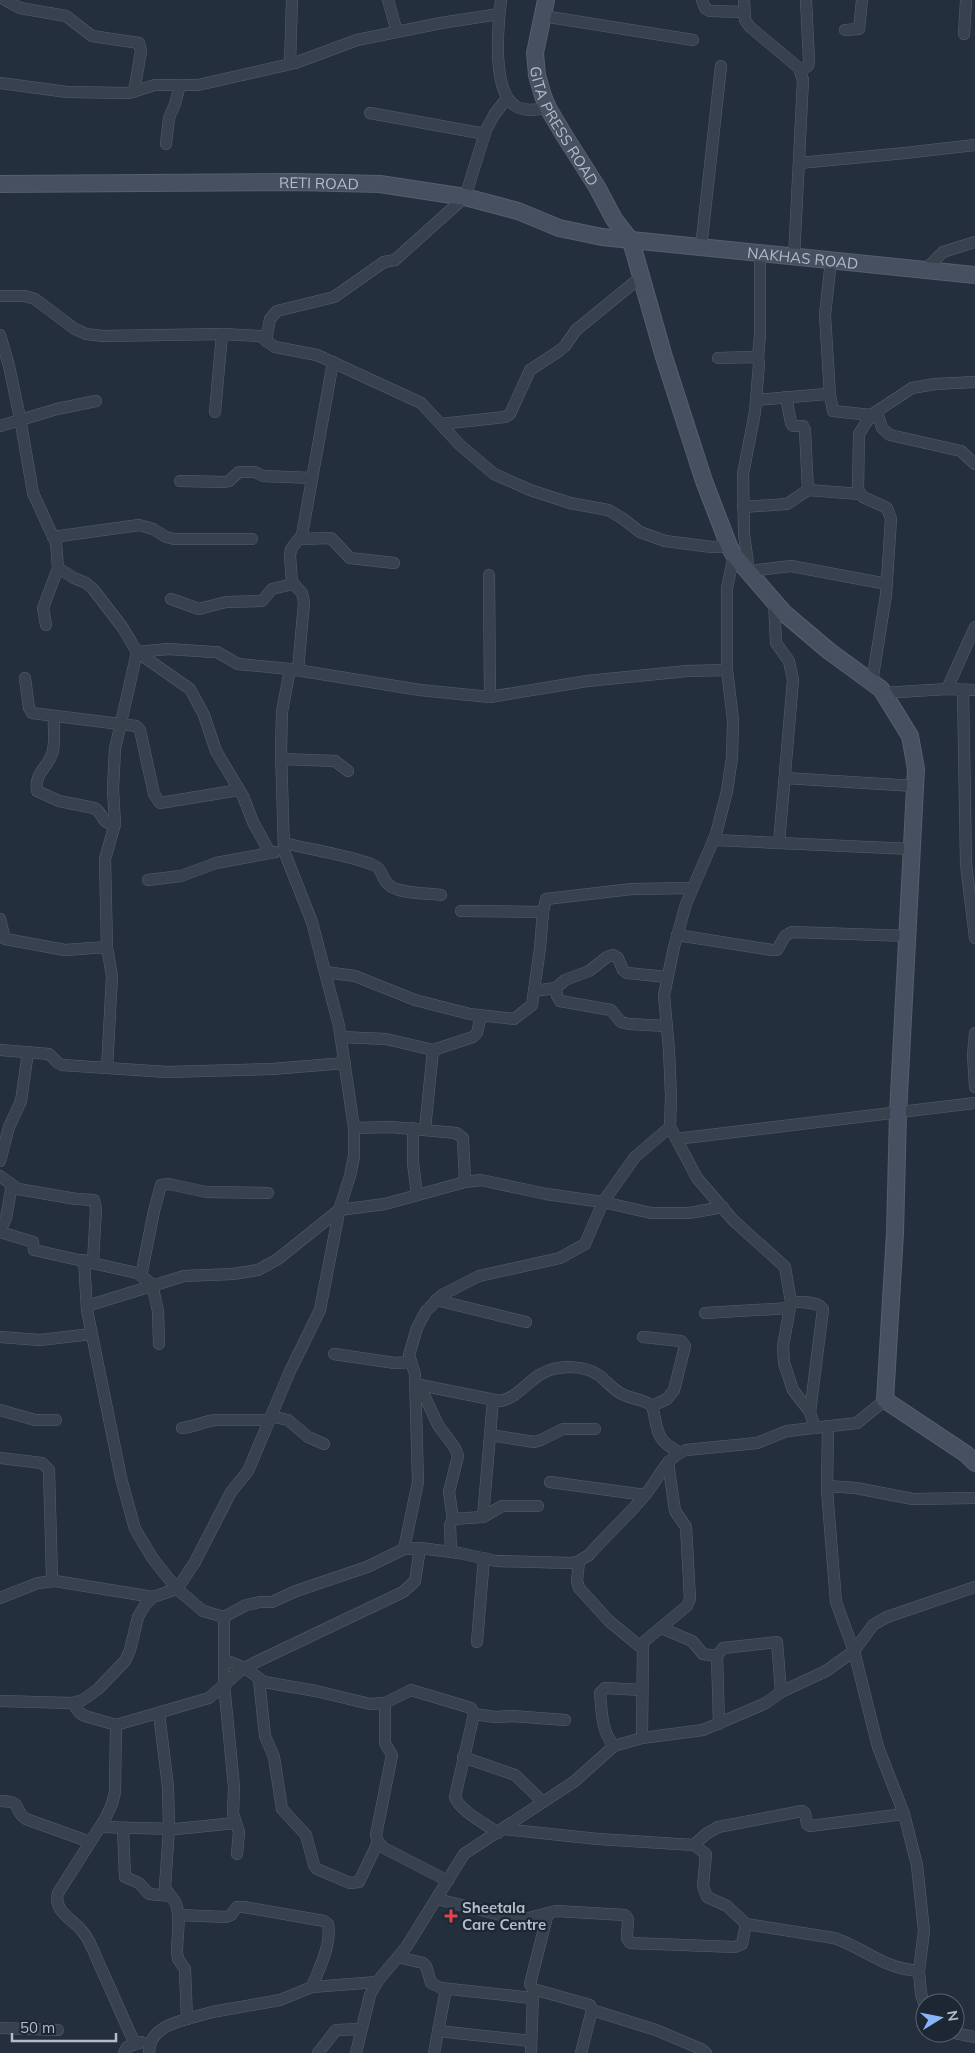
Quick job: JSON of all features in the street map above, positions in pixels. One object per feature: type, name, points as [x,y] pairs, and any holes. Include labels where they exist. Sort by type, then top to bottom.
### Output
[{"type":"main road","name":"GITA PRESS ROAD","points":[[544,8],[536,53],[537,75],[548,108],[597,186],[614,219],[631,240]]},
{"type":"main road","name":"RETI ROAD","points":[[0,184],[295,182],[380,184],[465,197],[518,211],[559,228],[631,240]]},
{"type":"main road","name":"NAKHAS ROAD","points":[[631,240],[831,262],[975,275]]},
{"type":"main road","points":[[631,240],[664,357],[704,482],[732,550],[784,612],[829,651],[878,687],[910,736],[916,769],[898,1114],[895,1233],[885,1400],[966,1454],[975,1463]]},
{"type":"street","points":[[5,0],[20,8],[66,16],[92,36],[139,43],[141,50],[134,92]]},
{"type":"street","points":[[290,64],[292,0]]},
{"type":"street","points":[[388,0],[397,32]]},
{"type":"street","points":[[501,0],[497,42],[501,80],[507,98],[517,107],[528,110],[548,108]]},
{"type":"street","points":[[702,0],[705,8],[710,11],[744,6],[745,20],[750,27],[800,71],[803,80],[794,258]]},
{"type":"street","points":[[800,71],[808,66],[809,61],[806,0]]},
{"type":"street","points":[[845,30],[859,29],[862,0]]},
{"type":"street","points":[[964,34],[966,0]]},
{"type":"street","points":[[544,8],[693,40]]},
{"type":"street","points":[[0,83],[67,92],[129,93],[155,85],[198,85],[290,64],[342,47],[357,40],[499,14]]},
{"type":"street","points":[[701,248],[721,66]]},
{"type":"street","points":[[166,144],[169,118],[180,85]]},
{"type":"street","points":[[266,340],[270,319],[277,311],[340,295],[384,262],[395,260],[465,197],[490,122],[507,98]]},
{"type":"street","points":[[370,113],[485,134]]},
{"type":"street","points":[[799,163],[905,154],[975,145]]},
{"type":"street","points":[[925,270],[944,252],[975,242]]},
{"type":"street","points":[[760,254],[759,364],[756,400],[742,474],[744,534],[749,571],[791,566],[887,584]]},
{"type":"street","points":[[831,262],[825,315],[831,408],[837,412],[871,415],[912,388],[935,384],[975,382]]},
{"type":"street","points":[[440,424],[506,417],[514,408],[530,370],[559,351],[580,326],[641,277]]},
{"type":"street","points":[[0,296],[24,296],[36,299],[75,329],[86,334],[103,336],[222,334],[260,336],[275,347],[317,355],[420,402],[460,445],[494,474],[530,490],[570,503],[608,510],[640,532],[665,541],[732,550],[727,588],[727,670],[733,720],[732,758],[727,792],[714,840],[693,888],[677,935],[667,977],[664,996],[669,1050],[670,1127],[697,1178],[733,1220],[785,1267],[791,1305],[783,1346],[784,1363],[793,1390],[810,1412],[815,1428]]},
{"type":"street","points":[[215,412],[222,334]]},
{"type":"street","points":[[0,335],[20,418],[33,493],[56,543],[58,568],[43,608],[46,625]]},
{"type":"street","points":[[718,358],[758,358]]},
{"type":"street","points":[[0,1701],[72,1702],[82,1700],[98,1689],[125,1661],[130,1650],[138,1617],[145,1605],[153,1597],[176,1589],[195,1562],[231,1492],[248,1471],[290,1371],[320,1310],[339,1210],[354,1156],[354,1128],[341,1037],[325,972],[312,922],[284,847],[282,712],[294,669],[304,602],[302,593],[290,577],[291,549],[300,539],[333,362]]},
{"type":"street","points":[[756,400],[830,395]]},
{"type":"street","points":[[786,397],[791,423],[793,426],[803,426],[805,430],[808,490]]},
{"type":"street","points":[[0,426],[20,418],[96,402]]},
{"type":"street","points":[[877,412],[882,428],[890,435],[961,451],[975,464]]},
{"type":"street","points":[[860,494],[858,490],[859,434],[877,412]]},
{"type":"street","points":[[180,480],[225,482],[229,481],[238,472],[250,472],[263,476],[312,478]]},
{"type":"street","points":[[743,507],[787,504],[808,490],[860,494],[887,508],[891,519],[878,687],[975,690]]},
{"type":"street","points":[[53,537],[139,526],[153,529],[166,538],[252,539]]},
{"type":"street","points":[[300,539],[331,538],[350,558],[394,563]]},
{"type":"street","points":[[58,568],[74,578],[86,582],[123,628],[137,652],[190,689],[204,715],[216,751],[239,790],[270,853]]},
{"type":"street","points":[[489,575],[490,697]]},
{"type":"street","points":[[171,599],[199,609],[226,602],[262,601],[272,590],[294,584]]},
{"type":"street","points":[[774,601],[776,643],[789,661],[793,680],[780,843]]},
{"type":"street","points":[[948,689],[975,627]]},
{"type":"street","points":[[137,652],[168,648],[213,652],[238,664],[294,669],[420,690],[490,697],[587,681],[688,671],[727,670]]},
{"type":"street","points":[[108,1068],[112,976],[107,947],[105,859],[115,824],[112,789],[115,749],[137,652]]},
{"type":"street","points":[[25,678],[29,708],[32,713],[120,725],[134,724],[140,730],[154,794],[160,804],[239,790]]},
{"type":"street","points":[[962,690],[966,864],[975,938]]},
{"type":"street","points":[[54,717],[53,750],[39,774],[36,785],[37,790],[58,801],[94,808],[98,810],[104,822],[115,824]]},
{"type":"street","points":[[282,759],[335,761],[348,771]]},
{"type":"street","points":[[785,778],[915,786]]},
{"type":"street","points":[[714,840],[912,849]]},
{"type":"street","points":[[148,880],[181,876],[216,863],[270,853],[284,847],[333,853],[373,865],[382,870],[388,884],[396,889],[441,895]]},
{"type":"street","points":[[325,972],[355,976],[415,1000],[481,1016],[514,1020],[532,1005],[546,899],[632,889],[693,888]]},
{"type":"street","points":[[461,911],[543,912]]},
{"type":"street","points":[[0,919],[5,939],[16,942],[65,950],[107,947]]},
{"type":"street","points":[[677,935],[772,950],[777,950],[785,936],[792,932],[908,936]]},
{"type":"street","points":[[534,991],[556,988],[565,980],[589,971],[607,957],[613,956],[618,958],[623,970],[627,973],[667,977]]},
{"type":"street","points":[[556,988],[560,1001],[611,1010],[622,1022],[629,1024],[666,1026]]},
{"type":"street","points":[[341,1037],[386,1040],[433,1050],[473,1037],[481,1016]]},
{"type":"street","points":[[975,1034],[972,1055],[975,1087]]},
{"type":"street","points":[[0,1050],[49,1054],[62,1065],[166,1072],[272,1069],[345,1063]]},
{"type":"street","points":[[418,1195],[413,1162],[433,1050]]},
{"type":"street","points":[[0,1161],[9,1127],[21,1101],[28,1052]]},
{"type":"street","points":[[676,1139],[898,1114],[975,1103]]},
{"type":"street","points":[[404,1549],[418,1482],[415,1384],[409,1355],[417,1328],[426,1311],[442,1295],[479,1276],[560,1258],[585,1244],[603,1202],[635,1157],[670,1127]]},
{"type":"street","points":[[354,1128],[419,1128],[456,1132],[463,1138],[465,1182]]},
{"type":"street","points":[[0,1176],[18,1189],[76,1200],[94,1200],[96,1209],[89,1261],[87,1306],[121,1478],[134,1529],[153,1559],[176,1589],[203,1611],[224,1617],[246,1605],[281,1600],[296,1591],[367,1567],[404,1549],[420,1548],[525,1562],[571,1563],[580,1561],[646,1495],[668,1462],[679,1452],[756,1443],[787,1431],[857,1423],[885,1400]]},
{"type":"street","points":[[87,1306],[152,1284],[184,1276],[233,1274],[258,1270],[278,1259],[339,1210],[385,1204],[465,1182],[481,1180],[546,1194],[603,1202],[651,1213],[689,1213],[722,1207]]},
{"type":"street","points":[[141,1276],[161,1185],[169,1184],[206,1192],[268,1193]]},
{"type":"street","points":[[12,1185],[6,1218],[0,1232],[33,1242],[34,1250],[137,1273],[152,1284],[158,1311],[159,1344]]},
{"type":"street","points":[[436,1300],[526,1322]]},
{"type":"street","points":[[705,1313],[791,1305],[820,1305],[823,1309],[810,1412]]},
{"type":"street","points":[[1,1339],[40,1340],[92,1334]]},
{"type":"street","points":[[415,1384],[493,1400],[507,1399],[535,1378],[553,1368],[571,1367],[590,1371],[598,1375],[619,1393],[652,1406],[668,1399],[674,1390],[685,1346],[681,1341],[642,1337]]},
{"type":"street","points":[[334,1354],[395,1364],[411,1362]]},
{"type":"street","points":[[415,1384],[428,1402],[438,1426],[455,1448],[458,1456],[449,1492],[453,1520],[450,1525],[451,1552]]},
{"type":"street","points":[[483,1517],[493,1400]]},
{"type":"street","points":[[652,1406],[661,1440],[679,1452]]},
{"type":"street","points":[[0,1410],[35,1420],[56,1420]]},
{"type":"street","points":[[182,1428],[216,1420],[270,1418],[288,1420],[308,1437],[324,1444]]},
{"type":"street","points":[[828,1426],[828,1486],[836,1602],[854,1650],[878,1747],[904,1814],[917,1865],[924,1931],[919,1971],[921,1993]]},
{"type":"street","points":[[490,1435],[534,1442],[563,1429],[595,1430]]},
{"type":"street","points":[[0,1458],[42,1463],[48,1470],[50,1572],[55,1581]]},
{"type":"street","points":[[642,1738],[643,1649],[646,1640],[688,1606],[690,1599],[686,1527],[675,1512],[668,1462]]},
{"type":"street","points":[[550,1482],[646,1495]]},
{"type":"street","points":[[828,1486],[856,1488],[913,1499],[975,1498]]},
{"type":"street","points":[[453,1520],[483,1517],[497,1507],[502,1506],[538,1506]]},
{"type":"street","points":[[72,1702],[80,1713],[85,1716],[116,1725],[209,1698],[245,1668],[403,1592],[415,1581],[420,1548]]},
{"type":"street","points":[[477,1642],[484,1558]]},
{"type":"street","points":[[580,1561],[577,1581],[578,1588],[609,1621],[643,1649]]},
{"type":"street","points":[[0,1598],[38,1583],[55,1581],[153,1597]]},
{"type":"street","points":[[356,2053],[370,1995],[377,1982],[408,1946],[464,1854],[575,1781],[614,1746],[642,1738],[703,1730],[766,1704],[781,1692],[826,1671],[854,1650],[873,1626],[887,1617],[975,1590]]},
{"type":"street","points":[[224,1617],[224,1684],[234,1788],[233,1814],[239,1832],[237,1854]]},
{"type":"street","points":[[661,1628],[692,1641],[703,1654],[718,1656]]},
{"type":"street","points":[[719,1724],[718,1656],[723,1648],[777,1642],[781,1692]]},
{"type":"street","points":[[225,1660],[245,1668],[259,1680],[269,1684],[316,1691],[370,1704],[384,1703],[411,1690],[471,1708],[474,1714],[455,1792],[457,1803],[501,1831],[694,1845],[706,1854],[703,1886],[707,1897],[727,1906],[746,1924],[834,1938],[892,1967],[919,1971]]},
{"type":"street","points":[[259,1680],[265,1736],[274,1757],[282,1809],[306,1835],[314,1865],[317,1869],[350,1883],[360,1882],[378,1842]]},
{"type":"street","points":[[614,1746],[604,1730],[600,1693],[605,1688],[642,1690]]},
{"type":"street","points":[[384,1703],[385,1743],[392,1755],[376,1835],[378,1842],[384,1848],[448,1880]]},
{"type":"street","points":[[159,1712],[168,1788],[169,1829],[165,1887],[176,1903],[178,1914],[177,1952],[178,1959],[185,1969],[187,2019]]},
{"type":"street","points":[[474,1714],[495,1717],[512,1716],[565,1720]]},
{"type":"street","points":[[116,1725],[115,1792],[112,1804],[100,1827],[58,1893],[56,1900],[58,1906],[77,1925],[88,1940],[135,2044]]},
{"type":"street","points":[[463,1757],[515,1775],[542,1801]]},
{"type":"street","points":[[0,1801],[16,1804],[21,1816],[26,1819],[90,1842]]},
{"type":"street","points":[[694,1845],[706,1834],[718,1827],[802,1811],[805,1812],[807,1824],[810,1826],[904,1814]]},
{"type":"street","points":[[100,1827],[169,1829],[235,1823]]},
{"type":"street","points":[[124,1828],[126,1877],[139,1882],[149,1894],[171,1896]]},
{"type":"street","points":[[436,1899],[513,1918],[529,1918],[556,1911],[625,1915],[628,1919],[628,1938],[630,1943],[735,1947],[742,1944],[746,1924]]},
{"type":"street","points":[[178,1914],[226,1917],[231,1915],[237,1907],[244,1907],[328,1924],[329,1939],[312,1988]]},
{"type":"street","points":[[438,2031],[531,2047],[533,1994],[530,1984],[548,1913]]},
{"type":"street","points":[[398,1957],[423,1963],[426,1966],[431,1983],[435,1986],[446,1989],[533,1994],[588,2003],[592,2010],[656,2030],[701,2049],[706,2053]]},
{"type":"street","points":[[149,2053],[152,2039],[158,2031],[187,2019],[212,2012],[280,2000],[312,1988],[377,1982]]},
{"type":"street","points":[[434,2053],[446,1989]]},
{"type":"street","points":[[581,2053],[592,2010]]},
{"type":"street","points":[[0,2028],[58,2030]]},
{"type":"street","points":[[318,2053],[336,2030],[361,2028]]},
{"type":"street","points":[[124,2053],[126,2047],[152,2039]]},
{"type":"place","name":"Sheetala Care Centre","points":[[451,1916]]}]
